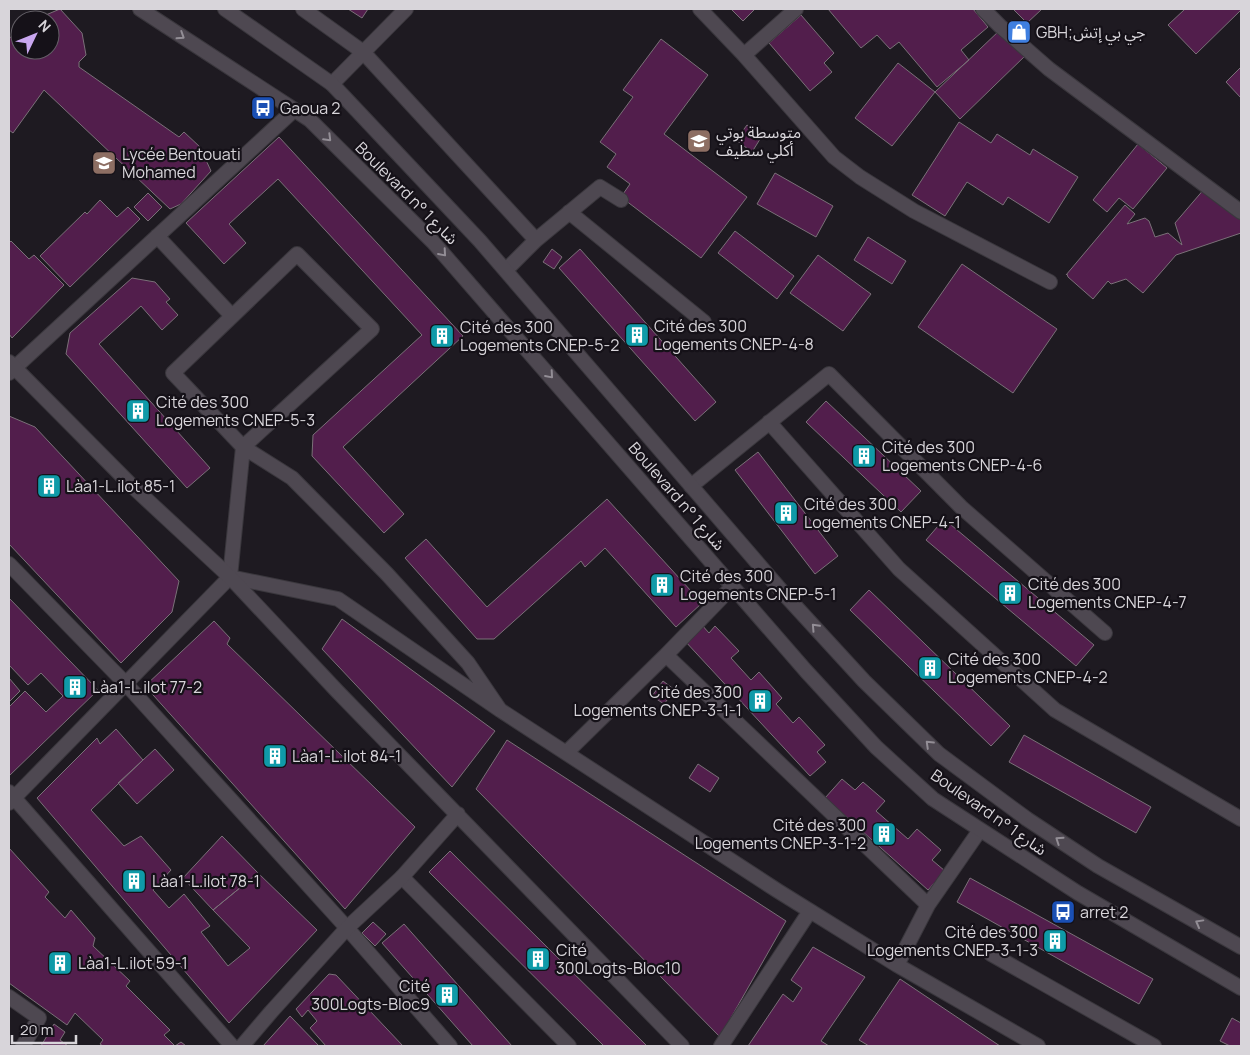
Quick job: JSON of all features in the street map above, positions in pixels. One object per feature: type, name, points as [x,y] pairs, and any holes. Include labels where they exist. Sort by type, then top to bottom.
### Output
[{"type":"street","name":"Boulevard n° شارع 1","points":[[140,9],[310,120],[434,242],[806,671],[876,747],[933,799],[1078,893],[1241,988]]},
{"type":"street","name":"Boulevard n° شارع 1","points":[[225,9],[332,84],[506,270],[786,596],[864,680],[939,754],[1026,819],[1098,866],[1241,947]]},
{"type":"street","points":[[303,9],[363,52],[536,240]]},
{"type":"street","points":[[332,84],[406,9]]},
{"type":"street","points":[[700,9],[744,55],[834,157],[853,172],[914,211],[1050,282]]},
{"type":"street","points":[[744,55],[796,9]]},
{"type":"street","points":[[983,9],[1049,69],[1241,212]]},
{"type":"street","points":[[294,110],[11,368],[132,486],[230,577],[337,691],[682,1046]]},
{"type":"street","points":[[506,270],[536,240],[600,187],[621,200]]},
{"type":"street","points":[[569,212],[704,322]]},
{"type":"street","points":[[157,236],[232,316]]},
{"type":"street","points":[[232,1046],[10,798],[126,684],[230,577],[243,447],[372,329],[297,254],[173,373],[243,447],[292,478],[387,574],[468,663],[500,710]]},
{"type":"street","points":[[691,486],[829,374],[961,506],[1105,634]]},
{"type":"street","points":[[770,422],[899,569],[1055,710],[1241,819]]},
{"type":"street","points":[[9,564],[126,684],[347,928],[450,1046]]},
{"type":"street","points":[[230,577],[338,599],[500,710],[567,752],[778,892],[897,965],[1038,1046]]},
{"type":"street","points":[[567,752],[732,587]]},
{"type":"street","points":[[666,655],[928,905]]},
{"type":"street","points":[[242,1046],[347,928],[402,877],[458,814]]},
{"type":"street","points":[[897,965],[928,905],[980,830]]},
{"type":"street","points":[[402,877],[569,1046]]},
{"type":"street","points":[[721,1046],[810,911]]},
{"type":"street","points":[[991,954],[1154,1046]]},
{"type":"street","points":[[9,997],[39,1018],[22,1046]]},
{"type":"building","points":[[60,9],[82,33],[86,55],[79,62],[79,67],[179,137],[184,132],[200,147],[211,171],[181,204],[170,209],[44,90],[13,133],[9,130],[9,39],[10,60],[60,60],[60,10],[58,10]]},
{"type":"building","points":[[348,9],[368,9],[362,18]]},
{"type":"building","points":[[731,9],[755,9],[743,21]]},
{"type":"building","points":[[828,9],[973,9],[988,27],[961,50],[969,60],[937,87],[899,42],[890,49],[877,35],[861,48]]},
{"type":"building","points":[[1013,9],[1042,9],[1027,23]]},
{"type":"building","points":[[1185,9],[1241,10],[1196,54],[1168,25]]},
{"type":"building","points":[[801,15],[834,53],[824,63],[832,72],[810,91],[769,43]]},
{"type":"building","points":[[1001,29],[1026,55],[960,119],[935,92]]},
{"type":"building","points":[[661,39],[708,75],[664,134],[747,197],[701,258],[621,197],[630,184],[607,167],[616,154],[600,142],[633,97],[623,90]]},
{"type":"building","points":[[898,63],[935,92],[892,146],[855,118]]},
{"type":"building","points":[[1241,67],[1241,98],[1226,82]]},
{"type":"building","points":[[959,122],[991,143],[997,134],[1030,155],[1033,149],[1078,177],[1049,223],[1008,197],[1003,205],[967,182],[945,216],[912,195]]},
{"type":"building","points":[[747,125],[762,136],[752,152],[736,140]]},
{"type":"building","name":"Cité des 300 Logements CNEP-5-2","points":[[279,137],[463,336],[343,447],[404,514],[384,533],[312,456],[313,435],[422,335],[278,179],[229,224],[246,243],[224,264],[186,223]]},
{"type":"building","points":[[1138,144],[1167,168],[1133,209],[1119,198],[1107,212],[1093,200]]},
{"type":"building","points":[[775,173],[833,206],[816,237],[757,204]]},
{"type":"building","points":[[1205,188],[1241,220],[1241,233],[1176,255],[1143,293],[1126,279],[1111,284],[1108,281],[1093,299],[1066,275],[1125,205],[1135,214],[1127,224],[1145,218],[1149,221],[1155,237],[1168,233],[1182,245],[1175,223]]},
{"type":"building","points":[[148,193],[162,207],[148,221],[134,207]]},
{"type":"building","points":[[100,200],[117,217],[128,207],[140,219],[70,287],[40,256]]},
{"type":"building","points":[[735,231],[794,276],[777,299],[718,253]]},
{"type":"building","points":[[868,237],[906,261],[892,284],[854,260]]},
{"type":"building","points":[[11,241],[29,259],[34,255],[64,285],[12,338],[9,334],[9,243]]},
{"type":"building","points":[[552,249],[562,257],[554,269],[543,262]]},
{"type":"building","name":"Cité des 300 Logements CNEP-4-8","points":[[580,249],[716,402],[695,421],[559,268]]},
{"type":"building","points":[[818,255],[871,294],[843,331],[790,293]]},
{"type":"building","points":[[962,264],[1057,329],[1013,393],[918,327]]},
{"type":"building","name":"Cité des 300 Logements CNEP-5-3","points":[[132,278],[155,282],[170,299],[166,302],[178,315],[162,330],[141,306],[99,344],[210,468],[187,488],[66,354],[70,333]]},
{"type":"building","name":"Cité des 300 Logements CNEP-4-6","points":[[826,401],[921,491],[901,512],[806,422]]},
{"type":"building","name":"Làa1-L.ilot 85-1","points":[[9,416],[35,427],[179,581],[172,612],[121,663],[9,544]]},
{"type":"building","name":"Cité des 300 Logements CNEP-4-1","points":[[758,452],[838,556],[815,574],[735,470]]},
{"type":"building","name":"Cité des 300 Logements CNEP-5-1","points":[[607,499],[702,603],[676,627],[605,548],[585,567],[581,561],[494,639],[477,639],[405,558],[426,539],[487,607]]},
{"type":"building","name":"Cité des 300 Logements CNEP-4-7","points":[[944,519],[1094,645],[1076,666],[926,540]]},
{"type":"building","name":"Cité des 300 Logements CNEP-4-2","points":[[869,590],[1010,726],[991,746],[850,610]]},
{"type":"building","name":"Làa1-L.ilot 77-2","points":[[9,598],[98,690],[9,776],[9,707],[25,691],[46,712],[63,696],[41,673],[28,685],[9,665]]},
{"type":"building","points":[[342,619],[495,731],[452,787],[322,649]]},
{"type":"building","name":"Làa1-L.ilot 84-1","points":[[214,621],[230,638],[227,644],[415,827],[345,909],[145,686]]},
{"type":"building","name":"Cité des 300 Logements CNEP-3-1-1","points":[[701,624],[709,633],[715,626],[739,651],[731,658],[751,680],[759,672],[782,698],[776,704],[793,723],[799,717],[825,745],[817,752],[826,762],[810,776],[684,640]]},
{"type":"building","points":[[9,678],[20,691],[9,702]]},
{"type":"building","points":[[663,681],[675,690],[664,704],[652,696]]},
{"type":"building","name":"Làa1-L.ilot 78-1","points":[[116,729],[143,760],[91,810],[124,846],[141,836],[171,870],[153,890],[169,908],[184,894],[210,926],[201,932],[228,966],[250,948],[213,910],[258,873],[317,930],[229,1023],[37,798],[97,738],[100,744]]},
{"type":"building","points":[[1024,735],[1151,807],[1136,833],[1009,762]]},
{"type":"building","points":[[507,740],[786,921],[720,1037],[476,789]]},
{"type":"building","points":[[155,749],[174,770],[137,804],[118,783]]},
{"type":"building","points":[[698,764],[719,778],[710,792],[689,778]]},
{"type":"building","name":"Cité des 300 Logements CNEP-3-1-2","points":[[842,779],[855,790],[863,782],[885,801],[876,811],[908,839],[917,829],[941,850],[932,860],[945,871],[928,890],[825,798]]},
{"type":"building","points":[[222,836],[258,873],[213,910],[183,878]]},
{"type":"building","name":"Làa1-L.ilot 59-1","points":[[9,848],[49,892],[45,897],[65,918],[71,910],[95,938],[93,946],[130,981],[126,986],[170,1030],[164,1035],[175,1046],[103,1046],[100,1044],[103,1040],[75,1013],[67,1025],[9,983]]},
{"type":"building","name":"Cité 300Logts-Bloc10","points":[[450,851],[647,1046],[604,1046],[429,872]]},
{"type":"building","name":"Cité des 300 Logements CNEP-3-1-3","points":[[970,878],[1153,979],[1139,1004],[957,902]]},
{"type":"building","points":[[373,922],[386,934],[375,946],[362,933]]},
{"type":"building","name":"Cité 300Logts-Bloc9","points":[[404,924],[512,1046],[473,1046],[382,943]]},
{"type":"building","points":[[813,947],[865,977],[821,1041],[829,1046],[748,1046],[783,994],[793,1002],[802,988],[791,980]]},
{"type":"building","points":[[329,974],[336,975],[403,1046],[326,1046],[310,1028],[317,1021],[308,1010],[302,1017],[296,1009]]},
{"type":"building","points":[[900,979],[1000,1046],[869,1046],[859,1040]]},
{"type":"building","points":[[290,1016],[319,1046],[263,1046]]},
{"type":"building","points":[[1232,1018],[1241,1023],[1241,1046],[1230,1046],[1220,1041]]},
{"type":"building","points":[[54,1024],[65,1032],[60,1040],[68,1046],[41,1046]]},
{"type":"building","points":[[181,1042],[186,1046],[175,1046]]},
{"type":"place","name":"GBH;جي بي إتش","points":[[1019,32]]},
{"type":"place","name":"Gaoua 2","points":[[263,108]]},
{"type":"place","name":"متوسطة بوتي أكلي سطيف","points":[[699,141]]},
{"type":"place","name":"Lycée Bentouati Mohamed","points":[[104,163]]},
{"type":"place","name":"Cité des 300 Logements CNEP-4-8","points":[[637,335]]},
{"type":"place","name":"Cité des 300 Logements CNEP-5-2","points":[[442,336]]},
{"type":"place","name":"Cité des 300 Logements CNEP-5-3","points":[[138,411]]},
{"type":"place","name":"Cité des 300 Logements CNEP-4-6","points":[[864,456]]},
{"type":"place","name":"Làa1-L.ilot 85-1","points":[[49,486]]},
{"type":"place","name":"Cité des 300 Logements CNEP-4-1","points":[[786,513]]},
{"type":"place","name":"Cité des 300 Logements CNEP-5-1","points":[[662,585]]},
{"type":"place","name":"Cité des 300 Logements CNEP-4-7","points":[[1010,593]]},
{"type":"place","name":"Cité des 300 Logements CNEP-4-2","points":[[930,668]]},
{"type":"place","name":"Làa1-L.ilot 77-2","points":[[75,687]]},
{"type":"place","name":"Cité des 300 Logements CNEP-3-1-1","points":[[760,701]]},
{"type":"place","name":"Làa1-L.ilot 84-1","points":[[275,756]]},
{"type":"place","name":"Cité des 300 Logements CNEP-3-1-2","points":[[884,834]]},
{"type":"place","name":"Làa1-L.ilot 78-1","points":[[134,881]]},
{"type":"place","name":"arret 2","points":[[1063,912]]},
{"type":"place","name":"Cité des 300 Logements CNEP-3-1-3","points":[[1055,941]]},
{"type":"place","name":"Cité 300Logts-Bloc10","points":[[538,959]]},
{"type":"place","name":"Làa1-L.ilot 59-1","points":[[60,963]]},
{"type":"place","name":"Cité 300Logts-Bloc9","points":[[447,995]]}]
